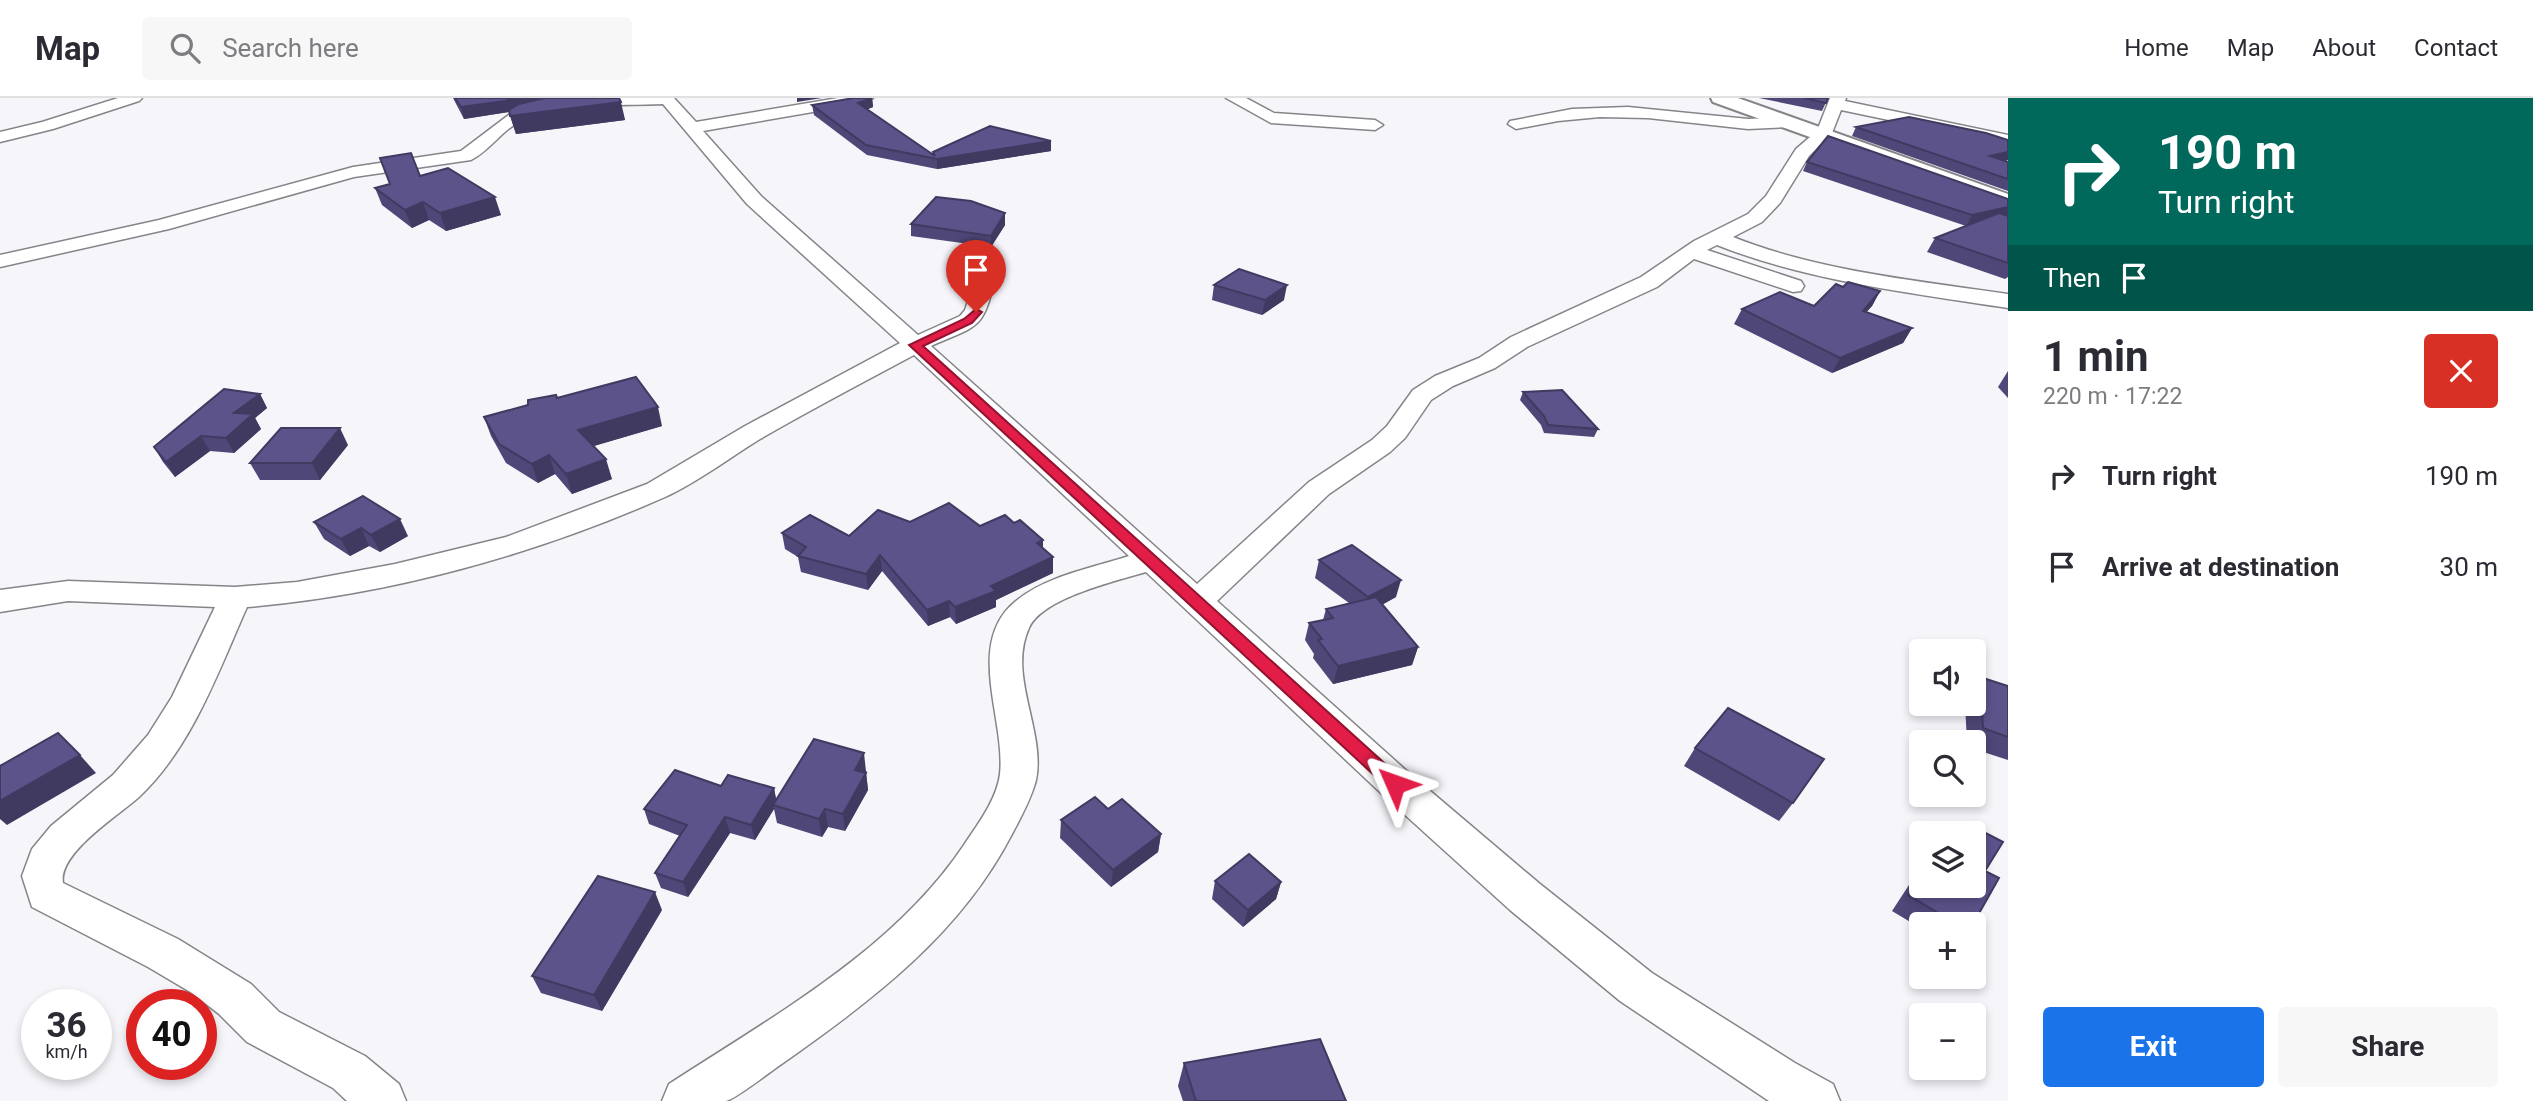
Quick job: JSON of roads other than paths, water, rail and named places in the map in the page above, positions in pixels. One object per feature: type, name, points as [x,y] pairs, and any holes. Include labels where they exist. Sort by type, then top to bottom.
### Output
[{"type":"main road","points":[[1720,98],[1824,133],[2008,202]]},
{"type":"street","points":[[0,137],[47,126],[134,98]]},
{"type":"street","points":[[0,261],[162,225],[353,172],[465,156],[478,150],[505,123],[542,109],[667,98],[754,201],[1465,845],[1636,987],[1778,1080],[1816,1101]]},
{"type":"street","points":[[692,128],[865,98]]},
{"type":"street","points":[[1234,98],[1271,118],[1375,125]]},
{"type":"street","points":[[1197,602],[1319,488],[1381,446],[1396,432],[1422,395],[1444,381],[1487,363],[1519,342],[1650,282],[1716,237],[1755,218],[1785,181],[1802,153],[1824,133],[1838,101],[2008,140]]},
{"type":"street","points":[[1516,117],[1629,112],[1762,126],[1788,121]]},
{"type":"street","points":[[1540,118],[1580,131]]},
{"type":"street","points":[[1716,237],[1768,258],[1923,288],[2008,301]]},
{"type":"street","points":[[1692,252],[1793,286]]},
{"type":"street","points":[[0,601],[68,592],[235,597],[297,592],[395,574],[515,544],[657,490],[754,432],[915,345],[968,321],[976,312],[984,278]]},
{"type":"street","points":[[686,1101],[847,989],[911,936],[964,878],[1004,811],[1018,778],[1019,741],[1008,690],[1011,632],[1024,611],[1052,595],[1152,559]]},
{"type":"street","points":[[235,597],[181,710],[157,752],[127,785],[80,822],[46,862],[41,876],[46,894],[150,946],[207,979],[235,999],[263,1027],[349,1072],[382,1101]]}]
